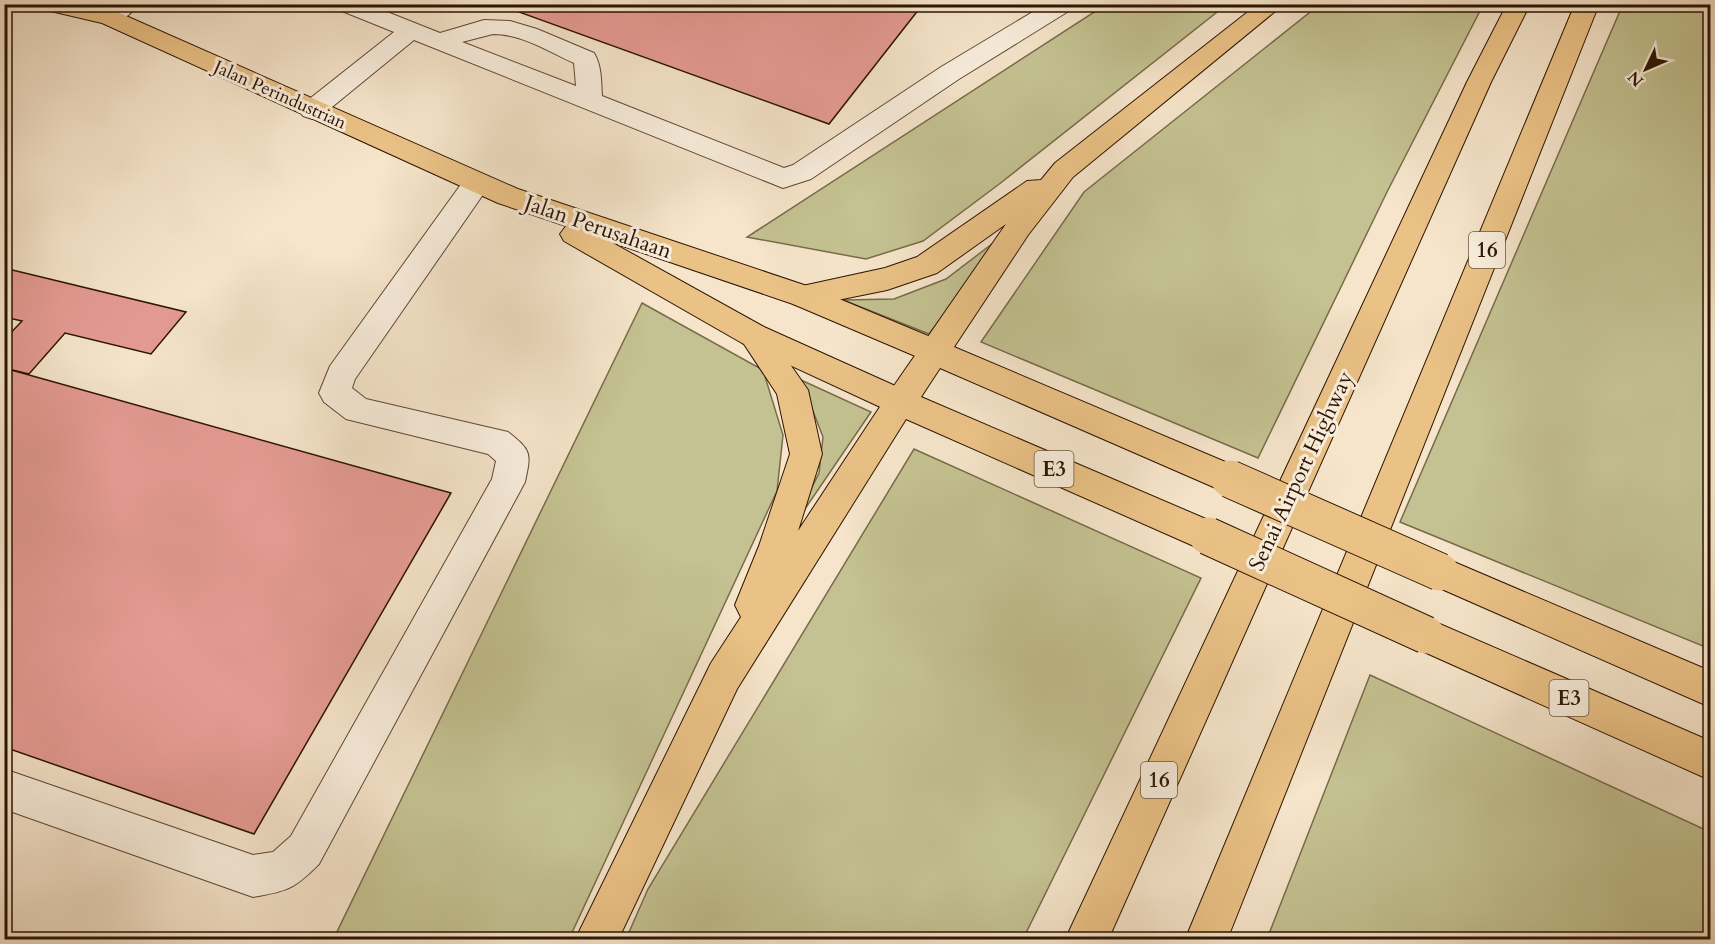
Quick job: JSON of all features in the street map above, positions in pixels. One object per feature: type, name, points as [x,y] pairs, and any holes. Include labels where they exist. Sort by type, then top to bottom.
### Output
[{"type":"main road","name":"Jalan Perindustrian","points":[[50,4],[118,11],[312,110],[508,196]]},
{"type":"main road","points":[[803,296],[887,279],[927,265],[1064,170],[1274,4]]},
{"type":"main road","name":"Senai Airport Highway","points":[[1086,939],[1465,114],[1519,4]]},
{"type":"main road","name":"16","points":[[1206,939],[1587,4]]},
{"type":"main road","points":[[724,676],[900,402],[1018,228],[1064,170]]},
{"type":"main road","name":"Jalan Perusahaan","points":[[508,196],[803,296],[1710,688]]},
{"type":"main road","name":"Jalan Perusahaan","points":[[508,196],[753,335],[900,402]]},
{"type":"main road","points":[[597,939],[724,676],[776,546],[806,454],[792,390],[753,335]]},
{"type":"main road","name":"E3","points":[[900,402],[1208,536],[1710,761]]},
{"type":"lane","points":[[345,4],[409,32],[441,42],[783,178],[802,172],[950,73],[1064,4]]},
{"type":"lane","points":[[441,42],[452,36],[475,30],[508,27],[585,59],[589,78],[589,100]]},
{"type":"lane","points":[[312,110],[409,32]]},
{"type":"lane","points":[[4,789],[253,876],[283,871],[305,850],[508,482],[514,456],[497,442],[357,410],[335,393],[341,375],[477,183]]},
{"type":"shaded area","points":[[1623,4],[1710,5],[1710,649],[1400,522]]},
{"type":"shaded area","points":[[1105,5],[1226,5],[998,185],[923,241],[866,259],[747,237]]},
{"type":"shaded area","points":[[1319,5],[1483,5],[1387,192],[1258,458],[981,342],[1084,192]]},
{"type":"shaded area","points":[[1005,234],[929,334],[843,300],[894,299],[946,279]]},
{"type":"shaded area","points":[[642,303],[763,370],[783,435],[777,491],[569,939],[333,940]]},
{"type":"shaded area","points":[[801,380],[871,412],[792,528],[819,473],[823,437]]},
{"type":"shaded area","points":[[914,449],[1201,578],[1023,939],[626,939],[648,889]]},
{"type":"shaded area","points":[[1370,675],[1710,832],[1710,939],[1267,939]]},
{"type":"building","points":[[497,4],[923,4],[829,124]]},
{"type":"building","points":[[4,268],[186,312],[151,354],[65,333],[29,374],[4,368],[4,340],[22,321],[4,317]]},
{"type":"building","points":[[4,368],[451,493],[254,834],[4,747]]}]
